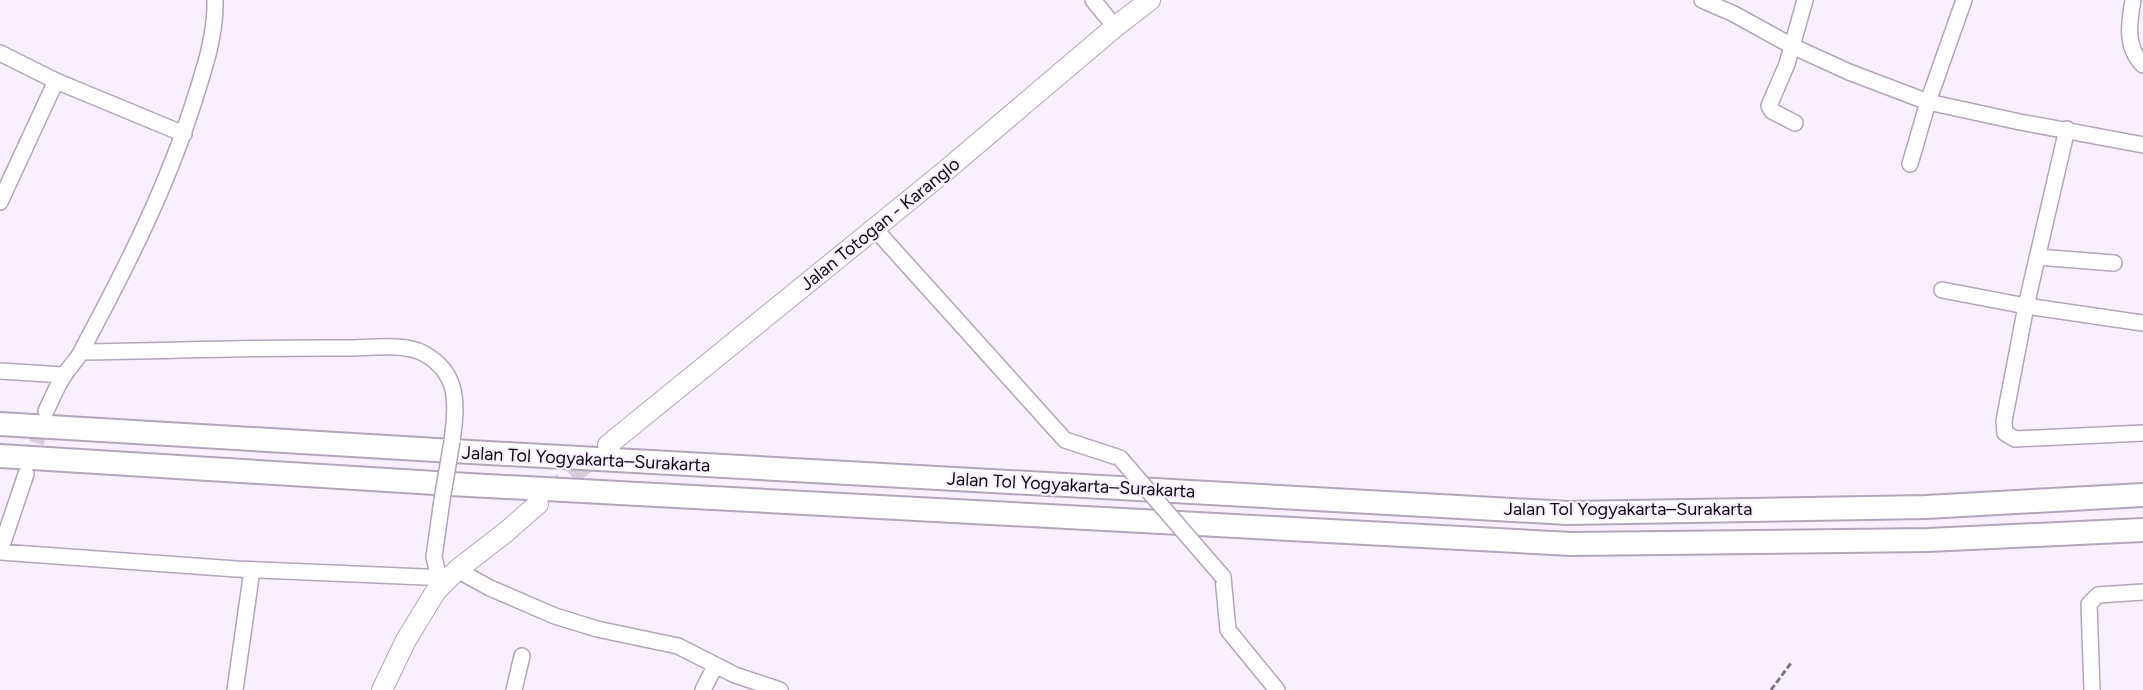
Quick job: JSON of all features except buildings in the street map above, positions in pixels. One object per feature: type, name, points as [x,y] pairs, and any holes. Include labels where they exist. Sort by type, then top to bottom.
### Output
[{"type":"highway","name":"Jalan Tol Yogyakarta–Surakarta","points":[[0,424],[477,453],[1568,513],[1926,507],[2143,495]]},
{"type":"highway","name":"Jalan Tol Yogyakarta–Surakarta","points":[[0,456],[475,485],[1571,544],[1928,540],[2143,530]]},
{"type":"main road","name":"Jalan Totogan - Karanglo","points":[[608,445],[875,230],[1114,27],[1150,0]]},
{"type":"main road","points":[[382,690],[406,640],[436,591],[448,576],[506,532],[538,504]]},
{"type":"street","points":[[46,411],[64,375],[82,352],[145,226],[184,134],[205,68],[215,15],[215,0]]},
{"type":"street","points":[[1093,0],[1114,27]]},
{"type":"street","points":[[1702,0],[1849,72],[1928,102],[2143,145]]},
{"type":"street","points":[[1795,123],[1772,111],[1768,106],[1783,76],[1805,0]]},
{"type":"street","points":[[1910,164],[1928,102],[1964,0]]},
{"type":"street","points":[[2133,0],[2129,39],[2132,50],[2143,65]]},
{"type":"street","points":[[0,53],[56,81],[184,134]]},
{"type":"street","points":[[0,202],[56,81]]},
{"type":"street","points":[[2067,129],[2026,306],[2004,421],[2005,433],[2015,439],[2143,433]]},
{"type":"street","points":[[875,230],[1065,440],[1120,458],[1223,577],[1228,630],[1277,690]]},
{"type":"street","points":[[2037,257],[2115,264]]},
{"type":"street","points":[[1942,290],[2026,306],[2143,323]]},
{"type":"street","points":[[82,352],[282,348],[414,350],[435,361],[445,371],[455,392],[456,415],[434,557],[448,576]]},
{"type":"street","points":[[0,371],[64,375]]},
{"type":"street","points":[[26,474],[0,551],[252,570],[448,576],[490,588],[555,616],[597,629],[678,646],[747,680],[780,690]]},
{"type":"street","points":[[235,690],[252,570]]},
{"type":"street","points":[[2092,690],[2089,604],[2098,595],[2143,592]]},
{"type":"street","points":[[514,690],[522,656]]},
{"type":"street","points":[[704,690],[715,666]]},
{"type":"path","points":[[1771,690],[1791,663]]},
{"type":"tunnel","points":[[29,465],[44,419]]},
{"type":"tunnel","points":[[548,495],[599,452]]}]
